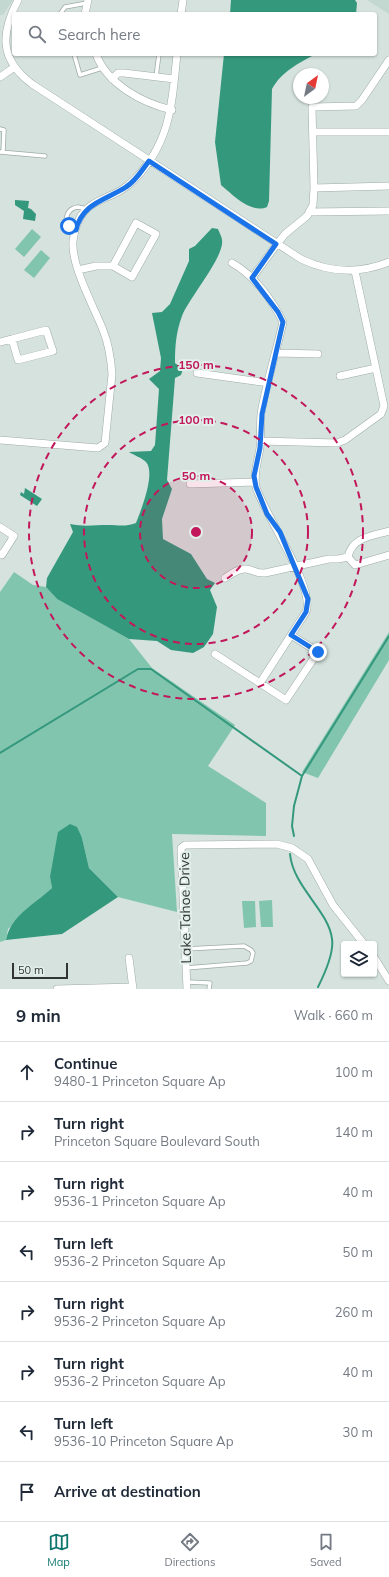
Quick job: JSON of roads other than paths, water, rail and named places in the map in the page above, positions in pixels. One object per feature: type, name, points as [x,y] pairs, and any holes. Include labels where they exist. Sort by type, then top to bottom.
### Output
[{"type":"street","points":[[18,0],[7,20],[4,34],[5,50],[13,68],[32,84],[276,244],[315,266],[343,272],[355,271],[389,262]]},
{"type":"street","points":[[182,12],[183,0]]},
{"type":"street","points":[[86,12],[88,2]]},
{"type":"street","points":[[97,56],[102,68],[112,79],[148,103],[172,110]]},
{"type":"street","points":[[0,440],[98,448],[105,443],[112,374],[111,357],[103,330],[78,270],[73,243],[80,218],[87,209],[94,202],[126,187],[136,178],[149,161],[164,133],[172,110],[177,56]]},
{"type":"street","points":[[252,278],[276,244],[309,212],[312,205],[314,188],[312,107],[356,106],[362,100],[389,61]]},
{"type":"street","points":[[0,77],[13,68]]},
{"type":"street","points":[[112,79],[118,73],[174,79]]},
{"type":"street","points":[[313,132],[389,132]]},
{"type":"street","points":[[314,188],[389,186]]},
{"type":"street","points":[[309,212],[389,212]]},
{"type":"street","points":[[78,270],[96,266],[113,266],[132,277],[156,234],[136,223],[113,266]]},
{"type":"street","points":[[232,263],[252,278],[278,312],[283,322],[262,414],[260,441],[254,476],[267,514],[280,532],[308,599],[308,608],[260,683]]},
{"type":"street","points":[[260,441],[337,443],[345,440],[384,411],[355,271]]},
{"type":"street","points":[[0,342],[46,330],[52,351],[18,360],[12,339]]},
{"type":"street","points":[[276,353],[318,354]]},
{"type":"street","points":[[340,376],[376,368]]},
{"type":"street","points":[[197,373],[269,383]]},
{"type":"street","points":[[190,484],[255,482]]},
{"type":"street","points":[[0,527],[14,536],[2,555],[0,554]]},
{"type":"street","points":[[348,557],[350,548],[355,542],[389,531]]},
{"type":"street","points":[[348,557],[355,565],[389,555]]},
{"type":"street","points":[[225,578],[241,569],[250,570],[258,574],[348,557]]},
{"type":"street","points":[[215,654],[286,700],[318,652],[291,635]]},
{"type":"street","name":"Lake Tahoe Drive","points":[[187,986],[181,848],[185,845],[277,844],[288,846],[298,851],[308,860],[333,905],[362,941]]},
{"type":"street","points":[[57,989],[133,988],[129,958]]},
{"type":"street","points":[[377,962],[389,981]]},
{"type":"lane","points":[[61,12],[65,7],[88,2]]},
{"type":"lane","points":[[75,56],[80,75],[102,68]]},
{"type":"lane","points":[[156,77],[159,56]]},
{"type":"lane","points":[[0,129],[4,130],[2,152],[45,156]]},
{"type":"lane","points":[[76,230],[66,223],[66,216],[73,207],[87,209]]},
{"type":"lane","points":[[185,949],[244,946],[253,953],[250,961],[247,963],[186,968]]},
{"type":"lane","points":[[187,986],[210,983],[209,989]]},
{"type":"waterway","points":[[294,836],[292,826],[294,806],[302,776],[389,636]]},
{"type":"waterway","points":[[0,753],[138,669],[151,669],[302,776]]},
{"type":"waterway","points":[[290,854],[297,877],[325,919],[332,939],[332,950],[330,957],[318,987]]}]
